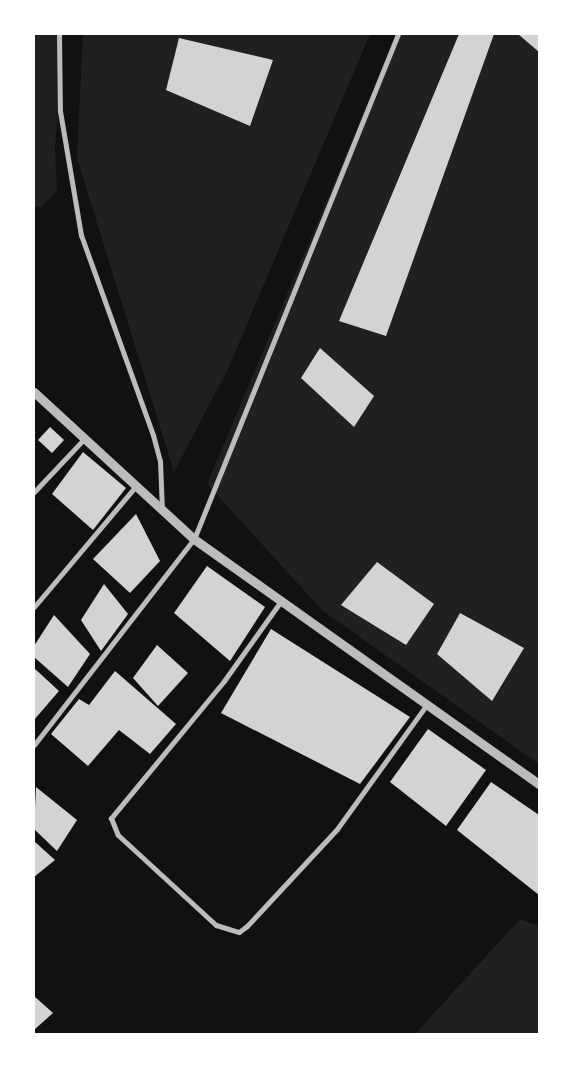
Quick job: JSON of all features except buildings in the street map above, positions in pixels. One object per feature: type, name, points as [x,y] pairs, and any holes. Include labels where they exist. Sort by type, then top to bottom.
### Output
[{"type":"street","points":[[59,34],[60,111],[80,235],[153,435],[160,461],[162,510]]},
{"type":"street","points":[[34,745],[194,539],[398,34]]},
{"type":"street","points":[[34,392],[194,539],[539,784]]},
{"type":"street","points":[[34,492],[84,439]]},
{"type":"street","points":[[34,607],[136,486]]},
{"type":"street","points":[[281,601],[224,681],[111,818],[118,835],[216,925],[239,932],[248,926],[336,828],[427,704]]},
{"type":"shaded area","points":[[34,34],[63,34],[55,148],[57,190],[41,208],[34,205]]},
{"type":"shaded area","points":[[83,34],[370,34],[228,369],[174,472],[77,158]]},
{"type":"shaded area","points":[[397,34],[539,34],[539,764],[323,611],[207,484]]},
{"type":"shaded area","points":[[520,919],[539,926],[539,1034],[415,1034]]}]
